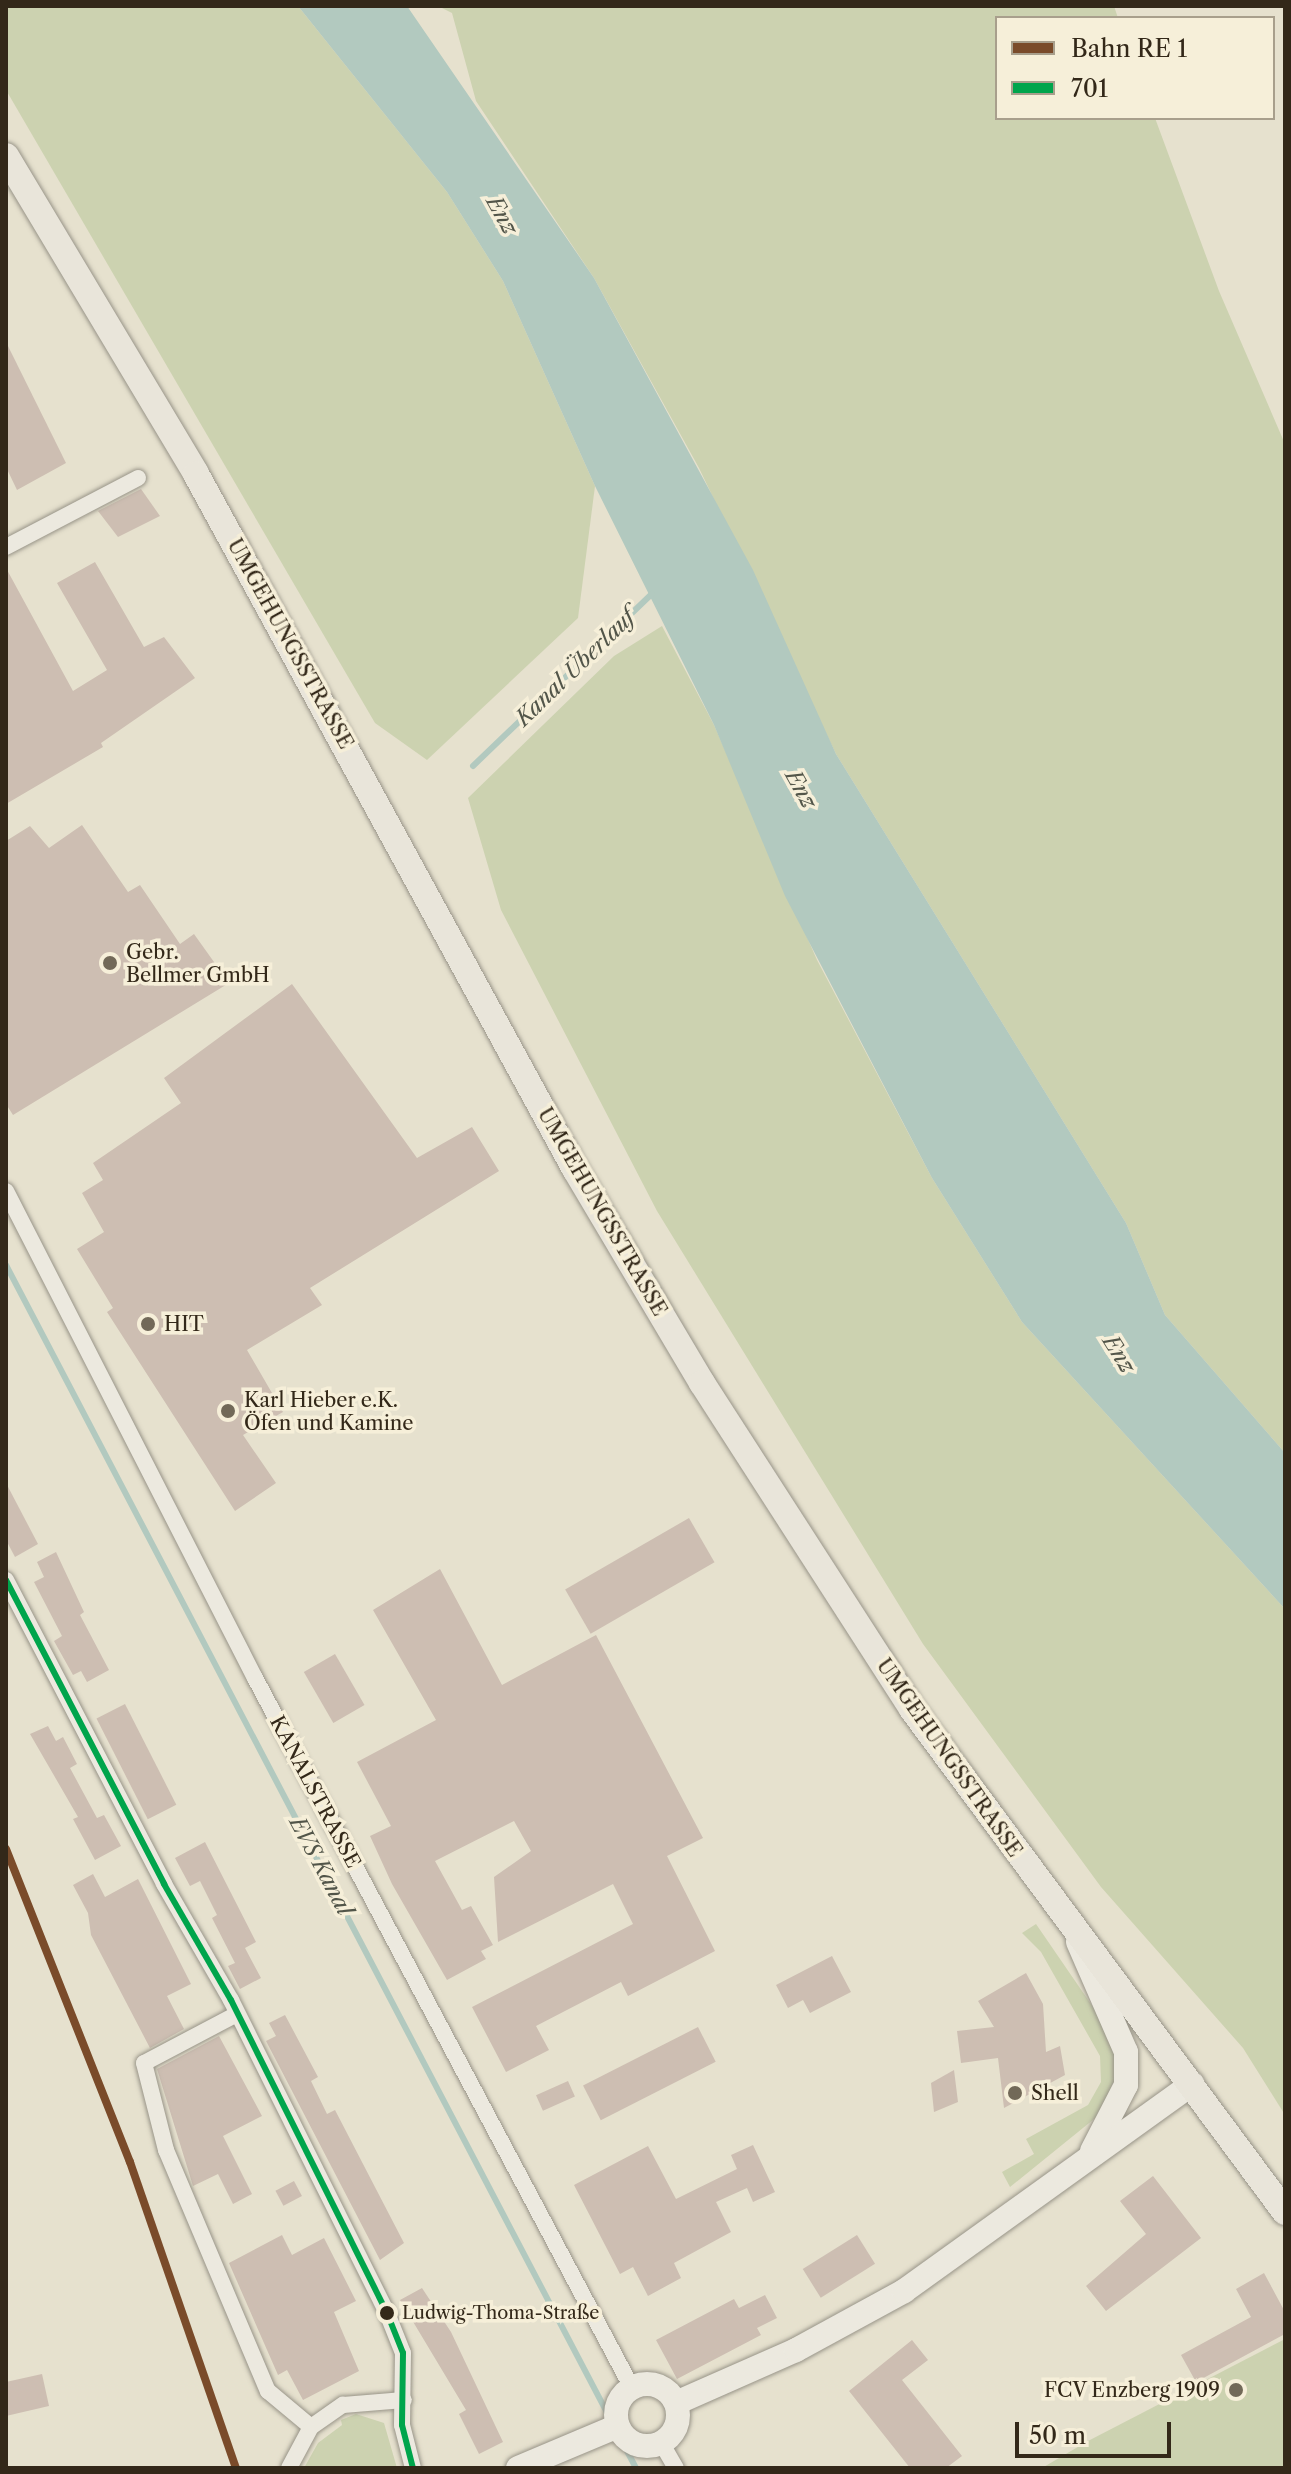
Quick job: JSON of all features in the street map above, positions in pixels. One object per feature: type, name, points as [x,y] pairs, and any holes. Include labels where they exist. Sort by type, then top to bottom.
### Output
[{"type":"main road","name":"UMGEHUNGSSTRASSE","points":[[6,156],[196,474],[656,1308],[865,1639],[1070,1926],[1192,2084],[1285,2212]]},
{"type":"main road","points":[[1070,1926],[1126,2052],[1126,2085],[1091,2154]]},
{"type":"main road","points":[[676,2403],[796,2350],[904,2291],[1192,2084]]},
{"type":"main road","points":[[657,2385],[676,2403],[678,2422],[662,2444],[638,2445],[618,2426],[618,2404],[632,2388],[657,2385]]},
{"type":"main road","points":[[518,2468],[618,2426]]},
{"type":"street","points":[[6,547],[138,478]]},
{"type":"street","name":"KANALSTRASSE","points":[[6,1191],[255,1678],[632,2388]]},
{"type":"street","points":[[6,1580],[237,2014],[387,2313],[403,2353],[402,2425],[413,2468]]},
{"type":"street","points":[[237,2014],[144,2063],[166,2150],[268,2391],[311,2427]]},
{"type":"street","points":[[289,2468],[311,2427],[343,2405],[404,2400]]},
{"type":"street","points":[[662,2444],[676,2468]]},
{"type":"green space","points":[[6,6],[298,6],[447,192],[503,281],[595,486],[578,618],[427,760],[375,723],[6,90]]},
{"type":"green space","points":[[438,6],[1114,6],[1117,16],[995,16],[995,120],[1156,120],[1219,291],[1285,444],[1285,1453],[1165,1315],[1126,1223],[836,754],[699,468],[594,278],[476,101],[452,13]]},
{"type":"green space","points":[[662,626],[714,725],[817,960],[932,1178],[1022,1322],[1285,1609],[1285,2115],[1243,2048],[1101,1887],[923,1644],[657,1211],[501,910],[468,798],[614,656]]},
{"type":"green space","points":[[1036,1924],[1106,2026],[1117,2052],[1116,2077],[1099,2115],[1010,2187],[1002,2172],[1034,2154],[1026,2139],[1088,2105],[1101,2082],[1100,2056],[1041,1952],[1022,1933]]},
{"type":"green space","name":"FCV Enzberg 1909","points":[[1285,2339],[1285,2468],[1042,2468],[1088,2441]]},
{"type":"green space","points":[[356,2414],[384,2423],[397,2468],[304,2468],[318,2443],[342,2425],[341,2420]]},
{"type":"water","name":"Enz","points":[[298,6],[407,6],[594,278],[753,570],[836,754],[1126,1223],[1165,1315],[1285,1453],[1285,1609],[1022,1322],[932,1178],[785,896],[714,725],[595,486],[503,281],[447,192]]},
{"type":"building","points":[[6,342],[66,463],[17,490],[6,467]]},
{"type":"building","points":[[141,489],[160,516],[118,537],[98,511]]},
{"type":"building","points":[[95,562],[144,647],[164,637],[195,678],[101,743],[103,747],[6,804],[6,568],[73,691],[107,670],[57,583]]},
{"type":"building","name":"Gebr. Bellmer GmbH","points":[[82,825],[128,892],[140,885],[180,944],[194,934],[229,983],[13,1115],[6,1104],[6,841],[30,826],[49,848]]},
{"type":"building","points":[[292,984],[417,1158],[472,1127],[499,1171],[310,1288],[322,1305],[247,1350],[283,1412],[243,1435],[276,1483],[235,1511],[107,1312],[113,1308],[77,1249],[104,1232],[82,1193],[103,1180],[93,1163],[181,1103],[164,1078]]},
{"type":"building","points":[[6,1483],[38,1544],[15,1557],[6,1540]]},
{"type":"building","points":[[689,1518],[714,1562],[591,1634],[565,1590]]},
{"type":"building","points":[[56,1552],[84,1612],[80,1615],[109,1670],[87,1682],[81,1671],[73,1675],[54,1641],[62,1636],[34,1582],[44,1577],[37,1562]]},
{"type":"building","points":[[440,1569],[502,1685],[596,1635],[703,1838],[667,1856],[715,1951],[628,1996],[621,1982],[536,2026],[549,2050],[506,2072],[472,2007],[633,1924],[613,1884],[498,1942],[494,1877],[531,1851],[514,1821],[435,1861],[462,1910],[471,1906],[493,1945],[481,1951],[486,1959],[447,1980],[392,1884],[370,1836],[391,1826],[357,1762],[436,1720],[373,1610]]},
{"type":"building","points":[[335,1654],[364,1705],[333,1723],[304,1672]]},
{"type":"building","points":[[125,1704],[176,1805],[148,1819],[96,1719]]},
{"type":"building","points":[[48,1726],[56,1741],[63,1737],[77,1764],[70,1768],[97,1818],[104,1815],[121,1846],[95,1860],[73,1819],[78,1817],[30,1734]]},
{"type":"building","points":[[205,1842],[256,1942],[245,1948],[261,1978],[240,1989],[228,1966],[235,1963],[212,1918],[217,1915],[200,1881],[190,1886],[175,1858]]},
{"type":"building","points":[[93,1874],[105,1897],[138,1879],[191,1984],[167,1996],[184,2029],[150,2048],[91,1935],[88,1913],[73,1885]]},
{"type":"building","points":[[832,1956],[851,1992],[810,2013],[803,2000],[788,2008],[776,1985]]},
{"type":"building","points":[[1026,1973],[1043,2004],[1046,2052],[1060,2046],[1065,2075],[1004,2108],[998,2058],[961,2063],[957,2031],[994,2027],[978,2001]]},
{"type":"building","points":[[285,2015],[318,2077],[311,2081],[327,2114],[335,2110],[404,2243],[380,2260],[266,2041],[276,2036],[269,2023]]},
{"type":"building","points":[[698,2027],[716,2062],[601,2120],[583,2086]]},
{"type":"building","points":[[219,2036],[262,2116],[223,2136],[252,2194],[233,2204],[218,2174],[193,2186],[157,2069]]},
{"type":"building","points":[[954,2070],[958,2102],[934,2112],[931,2083]]},
{"type":"building","points":[[568,2081],[575,2097],[543,2111],[536,2095]]},
{"type":"building","points":[[753,2145],[775,2192],[753,2202],[747,2188],[716,2202],[731,2232],[674,2263],[681,2278],[648,2296],[633,2267],[620,2274],[574,2185],[648,2146],[676,2199],[737,2169],[731,2155]]},
{"type":"building","points":[[1153,2176],[1201,2238],[1106,2311],[1086,2286],[1146,2234],[1120,2201]]},
{"type":"building","points":[[294,2181],[302,2196],[283,2206],[275,2191]]},
{"type":"building","points":[[282,2235],[292,2255],[324,2238],[356,2301],[334,2312],[359,2371],[303,2400],[287,2370],[278,2375],[229,2263]]},
{"type":"building","points":[[857,2235],[875,2264],[821,2298],[803,2269]]},
{"type":"building","points":[[1264,2273],[1285,2312],[1285,2334],[1196,2382],[1181,2355],[1251,2317],[1236,2289]]},
{"type":"building","points":[[422,2288],[451,2332],[503,2442],[479,2454],[459,2414],[466,2410],[400,2300]]},
{"type":"building","points":[[765,2295],[777,2318],[757,2328],[761,2335],[677,2379],[656,2340],[734,2299],[739,2308]]},
{"type":"building","points":[[912,2340],[928,2360],[902,2380],[962,2456],[946,2468],[910,2468],[849,2391]]},
{"type":"building","points":[[42,2374],[49,2406],[6,2416],[6,2382]]},
{"type":"waterway","name":"Kanal Überlauf","points":[[473,766],[652,594]]},
{"type":"waterway","name":"EVS Kanal","points":[[6,1265],[612,2422]]},
{"type":"waterway","name":"EVS Kanal","points":[[617,2432],[636,2468]]},
{"type":"transit line","name":"701","points":[[6,1580],[164,1884],[231,2000],[387,2313],[403,2353],[402,2425],[413,2468]]},
{"type":"transit line","points":[[6,1849],[130,2162],[236,2468]]},
{"type":"place","name":"Gebr. Bellmer GmbH","points":[[110,963]]},
{"type":"place","name":"HIT","points":[[148,1324]]},
{"type":"place","name":"Karl Hieber e.K. Öfen und Kamine","points":[[228,1411]]},
{"type":"place","name":"Shell","points":[[1015,2093]]},
{"type":"place","name":"Ludwig-Thoma-Straße","points":[[387,2313]]},
{"type":"place","name":"FCV Enzberg 1909","points":[[1236,2390]]}]
